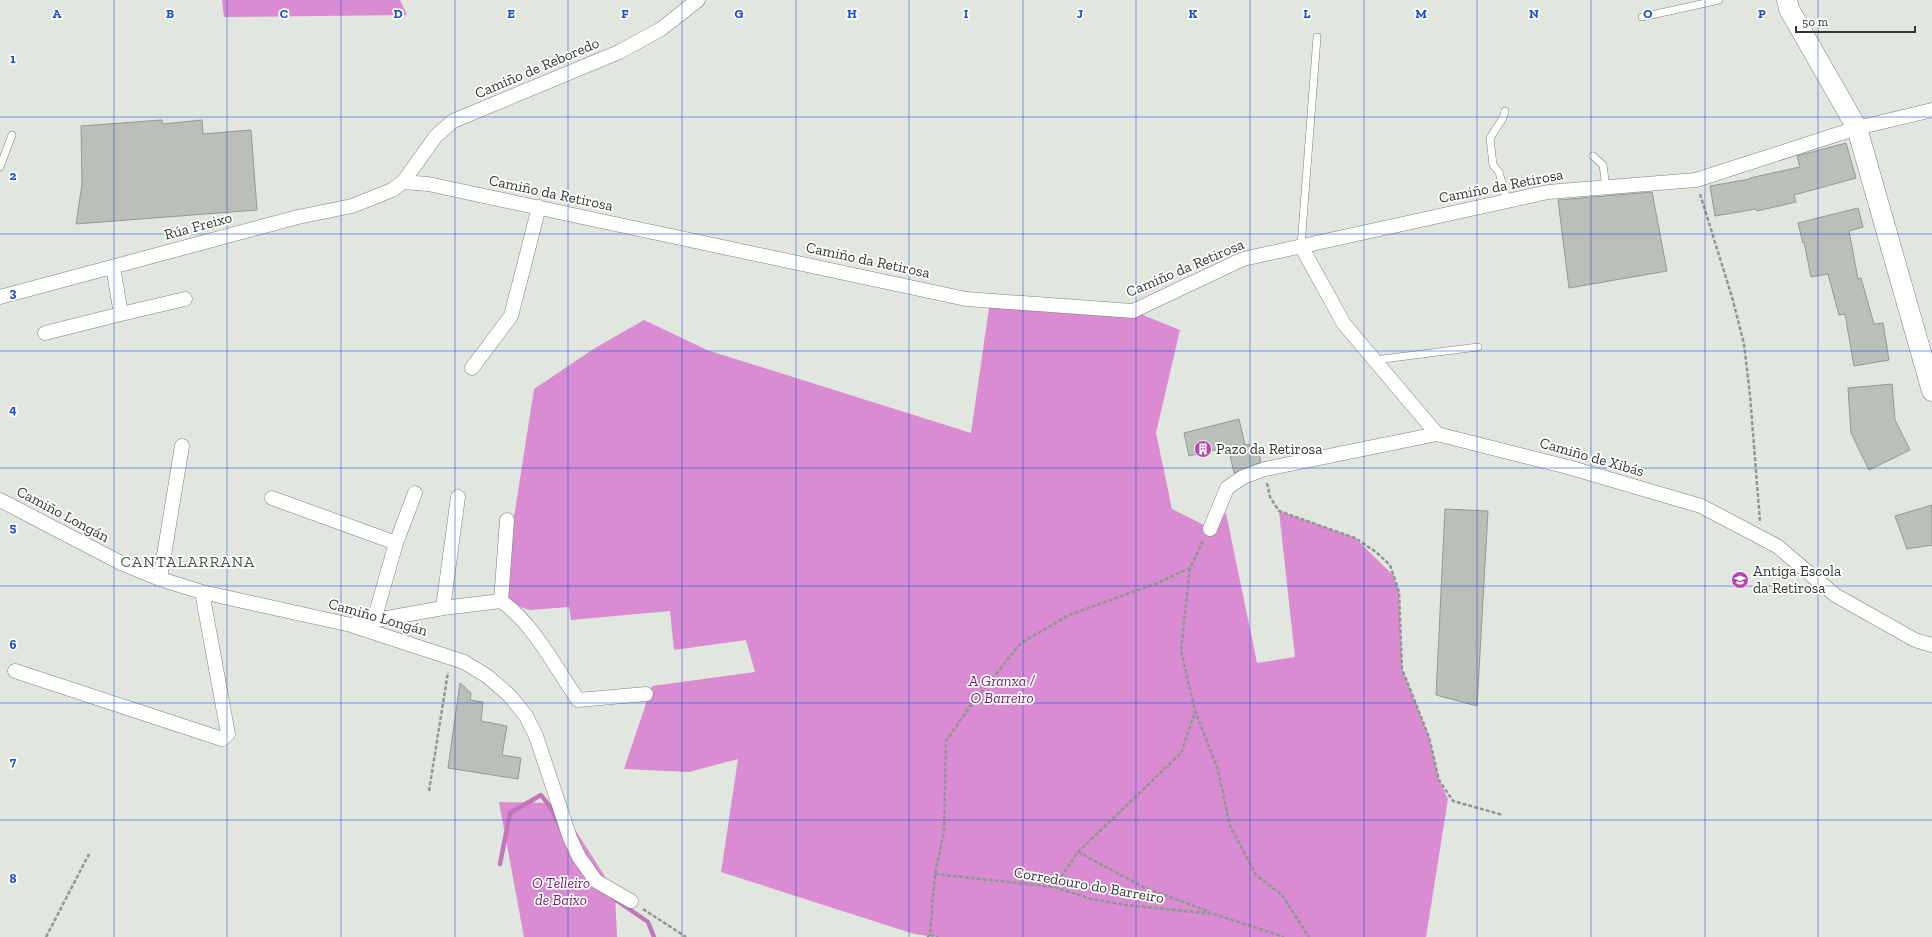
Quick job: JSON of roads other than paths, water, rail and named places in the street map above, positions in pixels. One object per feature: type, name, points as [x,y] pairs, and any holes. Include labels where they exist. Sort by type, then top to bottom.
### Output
[{"type":"street","name":"Camiño de Reboredo","points":[[403,182],[436,136],[453,121],[619,52],[661,29],[698,0]]},
{"type":"street","points":[[1787,0],[1789,9],[1857,128],[1932,391]]},
{"type":"street","name":"Camiño da Retirosa","points":[[403,182],[428,184],[539,207],[966,299],[1133,311],[1243,259],[1548,192],[1696,180],[1857,128],[1932,110]]},
{"type":"street","name":"Rúa Freixo","points":[[0,297],[298,217],[352,206],[392,190],[403,182]]},
{"type":"street","points":[[472,368],[511,316],[539,207]]},
{"type":"street","points":[[1210,528],[1227,488],[1243,477],[1265,469],[1437,434],[1344,324],[1301,246]]},
{"type":"street","points":[[113,267],[121,314]]},
{"type":"street","points":[[45,333],[185,299]]},
{"type":"street","name":"Camiño de Xibás","points":[[1437,434],[1568,467],[1701,506],[1776,546],[1835,595],[1915,640],[1932,645]]},
{"type":"street","points":[[160,579],[182,446]]},
{"type":"street","points":[[374,620],[396,543],[415,493]]},
{"type":"street","points":[[443,608],[458,497]]},
{"type":"street","points":[[272,498],[396,543]]},
{"type":"street","name":"Camiño Longán","points":[[0,500],[121,563],[160,579],[202,592],[351,625],[464,662],[487,676],[509,695],[526,716],[536,736],[570,838],[579,857],[596,881],[630,901]]},
{"type":"street","points":[[501,601],[507,520]]},
{"type":"street","points":[[15,671],[222,739],[228,734],[202,592]]},
{"type":"street","points":[[351,625],[443,608],[501,601],[513,609],[524,621],[578,700],[646,694]]},
{"type":"lane","points":[[1642,17],[1719,0]]},
{"type":"lane","points":[[1301,246],[1317,37]]},
{"type":"lane","points":[[1505,111],[1503,118],[1490,138],[1493,165],[1499,172],[1507,201]]},
{"type":"lane","points":[[0,167],[12,135]]},
{"type":"lane","points":[[1593,156],[1603,165],[1606,187]]},
{"type":"lane","points":[[1375,360],[1478,347]]},
{"type":"waterway","points":[[500,864],[510,813],[541,795],[551,808],[560,827]]},
{"type":"waterway","points":[[613,898],[648,922],[654,937]]},
{"type":"place","name":"Pazo da Retirosa","points":[[1203,449]]},
{"type":"place","name":"Antiga Escola da Retirosa","points":[[1740,580]]},
{"type":"district","name":"CANTALARRANA","points":[[188,561]]},
{"type":"park label","name":"A Granxa / O Barreiro","points":[[1002,690]]},
{"type":"park label","name":"O Telleiro de Baixo","points":[[561,892]]}]
